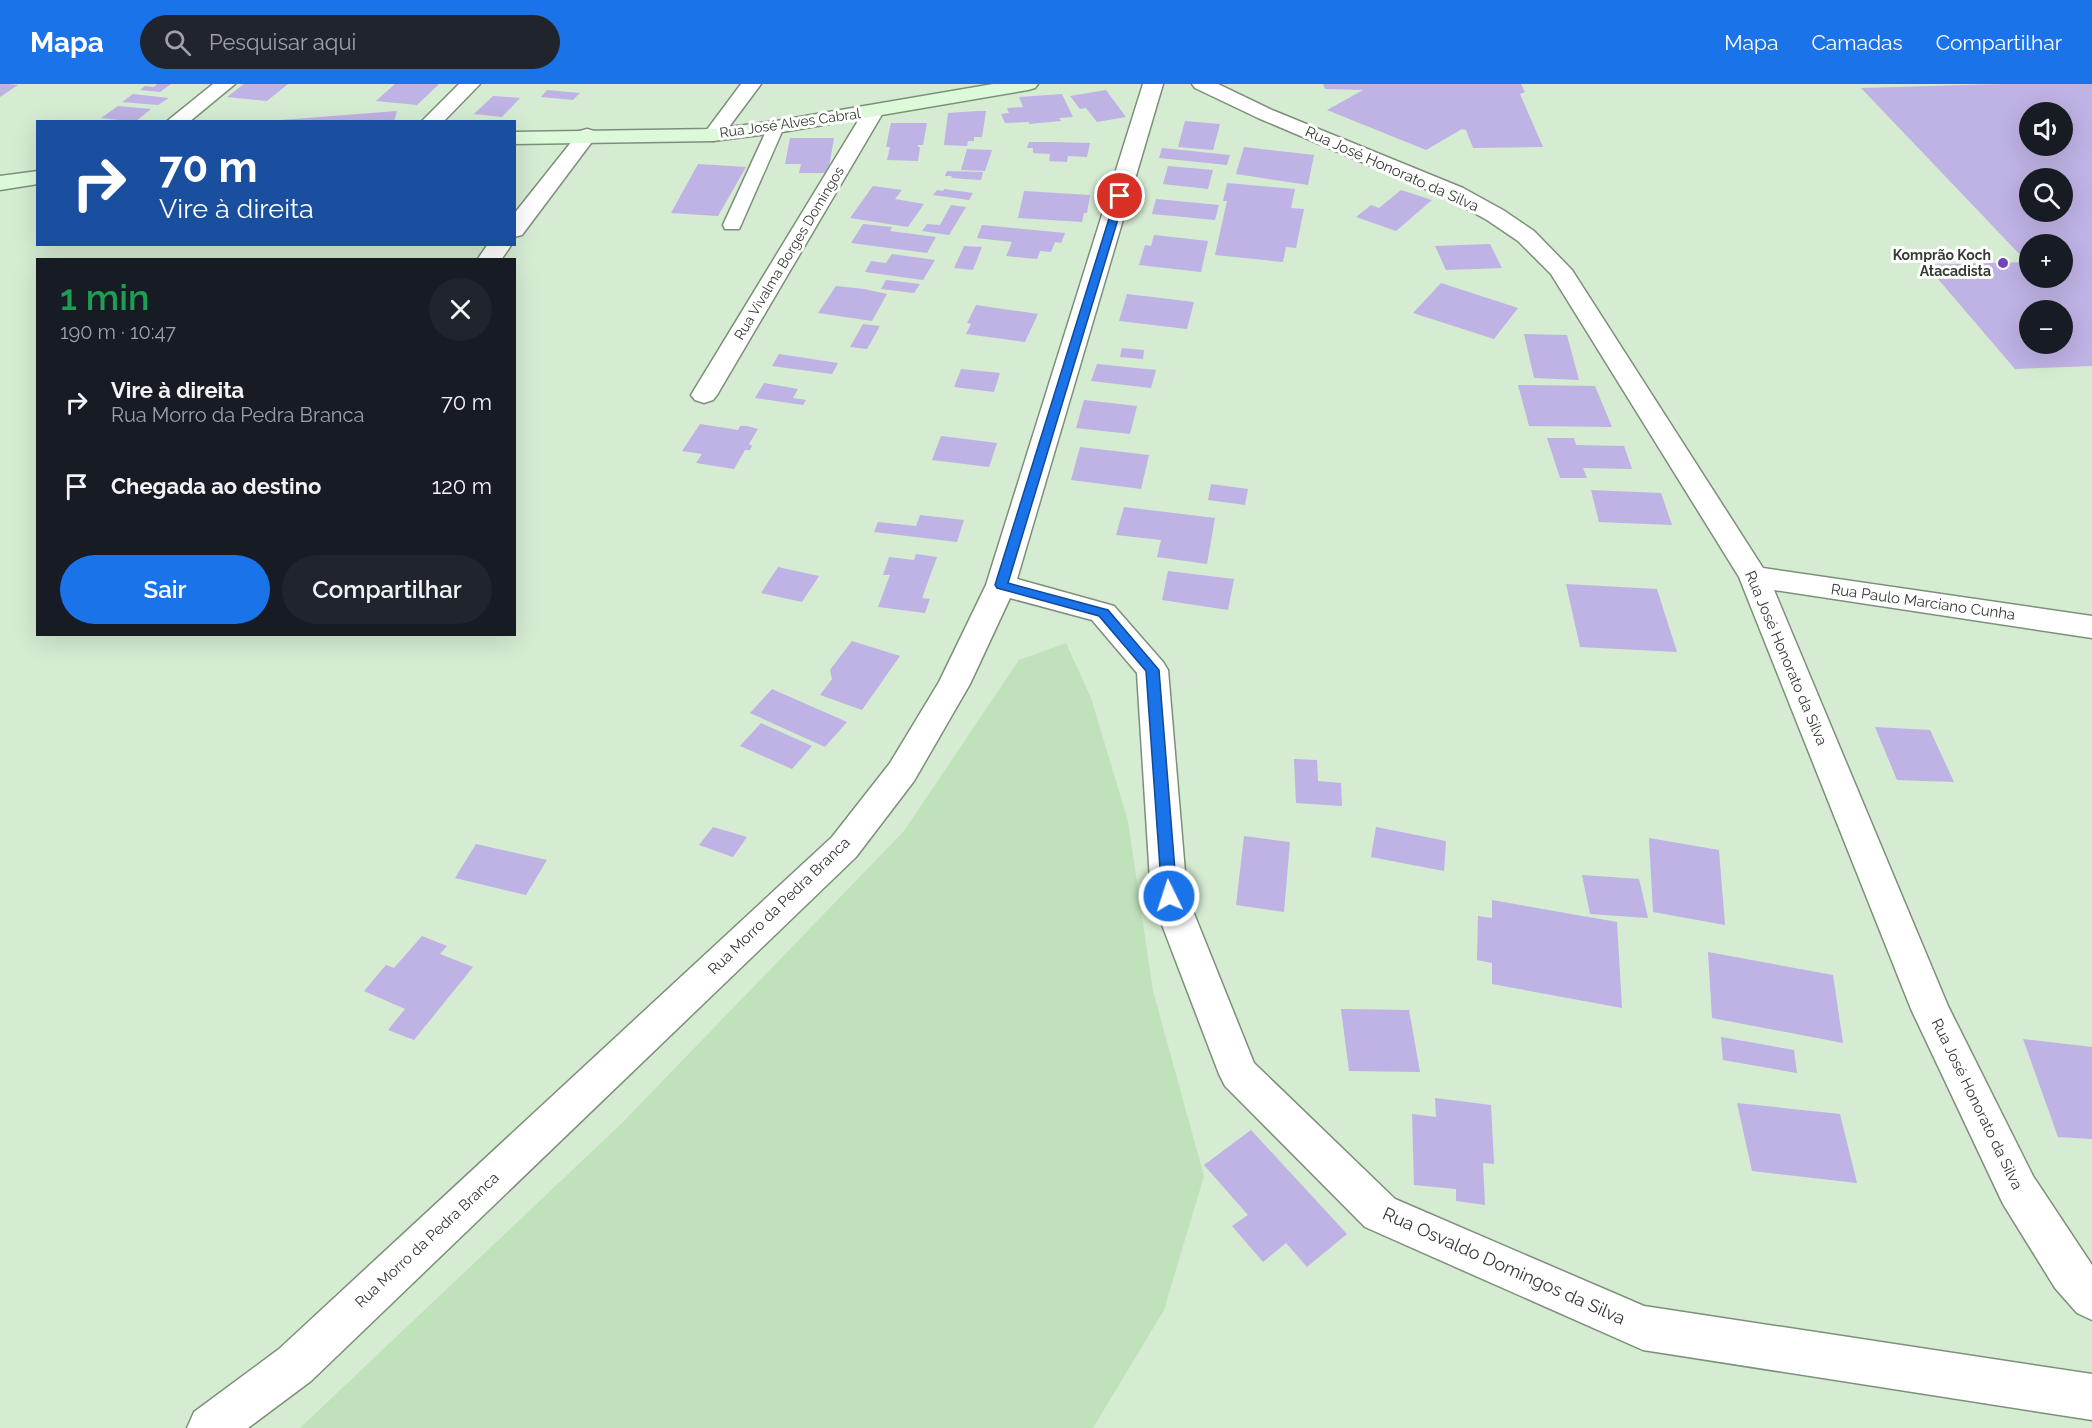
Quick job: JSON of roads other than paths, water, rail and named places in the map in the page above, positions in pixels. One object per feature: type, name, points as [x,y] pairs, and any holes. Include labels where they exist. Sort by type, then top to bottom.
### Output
[{"type":"main road","name":"Rua José Alves Cabral","points":[[516,138],[587,135],[713,135],[776,127],[1028,84]]},
{"type":"main road","points":[[0,183],[36,177]]},
{"type":"street","points":[[179,120],[225,84]]},
{"type":"street","points":[[433,120],[470,84]]},
{"type":"street","points":[[713,135],[751,84]]},
{"type":"street","name":"Rua Morro da Pedra Branca","points":[[210,1428],[295,1365],[844,847],[902,772],[954,684],[1001,585],[1153,84]]},
{"type":"street","name":"Rua José Honorato da Silva","points":[[1202,84],[1265,114],[1455,193],[1495,215],[1526,236],[1560,270],[1754,577],[1930,1009],[2018,1190],[2070,1273],[2092,1298]]},
{"type":"street","name":"Rua Vivalma Borges Domingos","points":[[704,395],[874,111]]},
{"type":"street","points":[[516,227],[587,135]]},
{"type":"street","points":[[490,258],[499,246]]},
{"type":"street","name":"Rua Paulo Marciano Cunha","points":[[1754,577],[2092,627]]},
{"type":"street","name":"Rua Osvaldo Domingos da Silva","points":[[1001,585],[1103,613],[1152,670],[1169,896],[1239,1074],[1380,1213],[1643,1328],[2092,1397]]},
{"type":"lane","points":[[732,225],[776,127]]},
{"type":"place","name":"Komprão Koch Atacadista","points":[[2003,263]]}]
